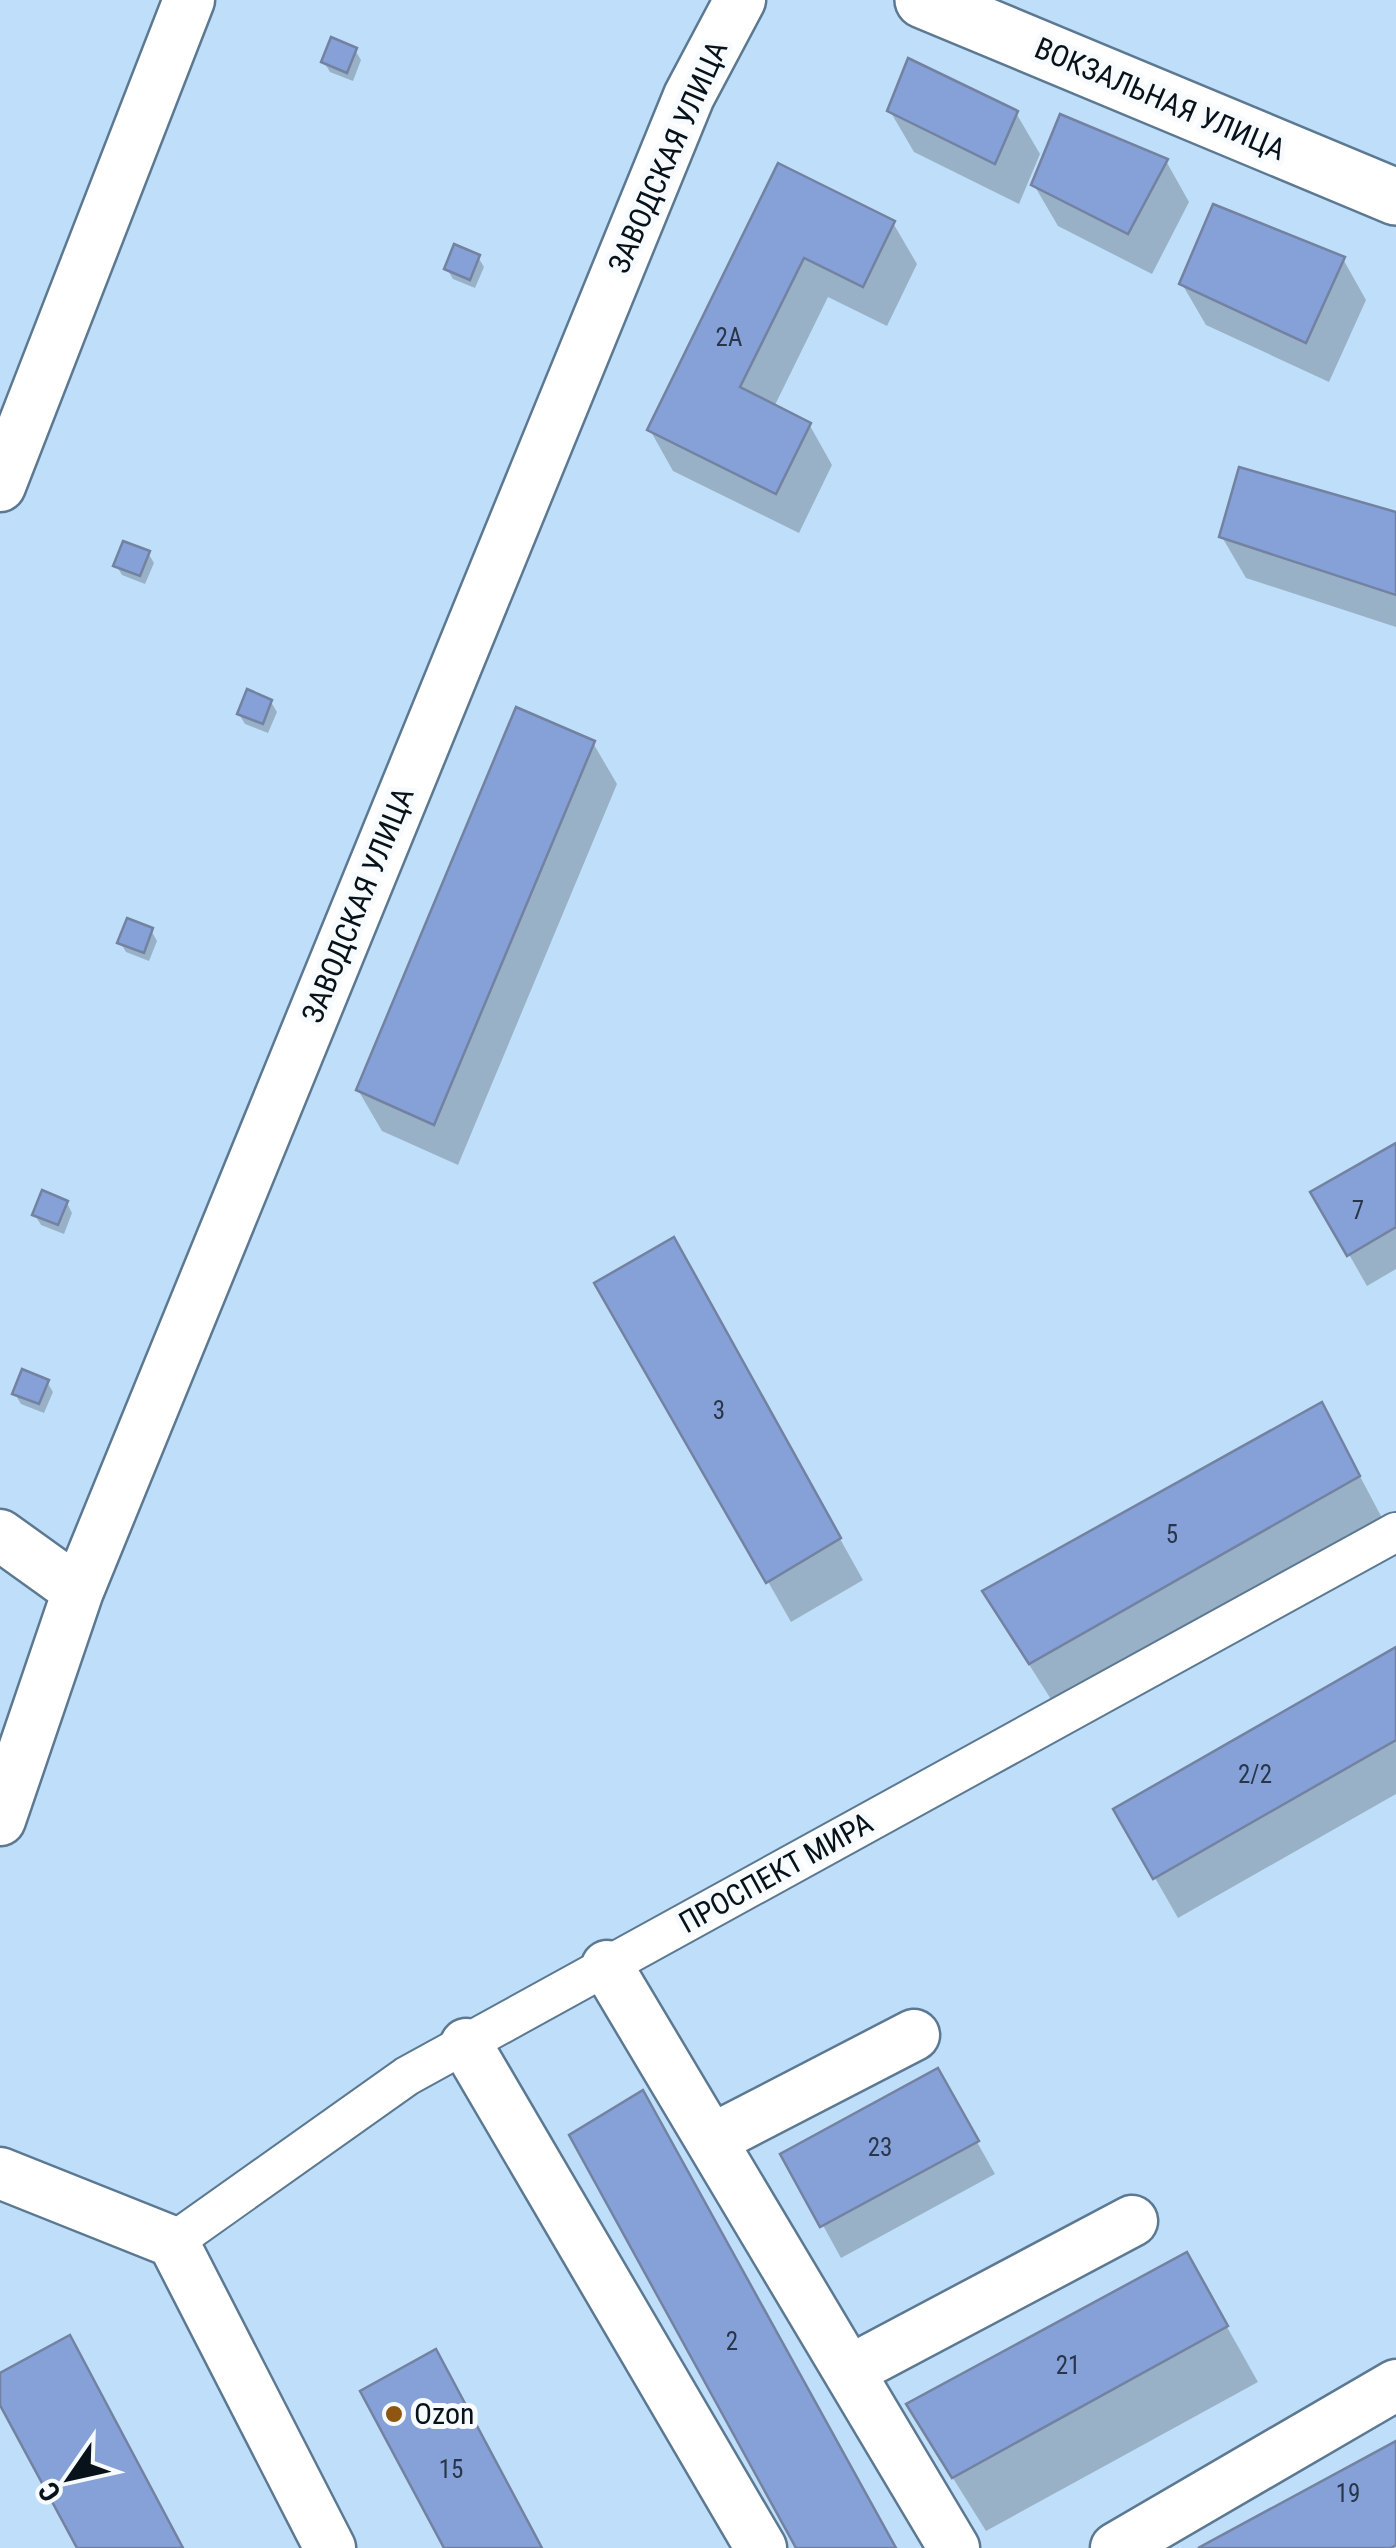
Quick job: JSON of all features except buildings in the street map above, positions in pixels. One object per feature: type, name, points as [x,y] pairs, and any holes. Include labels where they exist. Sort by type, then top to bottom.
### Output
[{"type":"street","points":[[0,486],[189,0]]},
{"type":"street","name":"ЗАВОДСКАЯ УЛИЦА","points":[[0,1820],[78,1591],[688,96],[740,0]]},
{"type":"street","name":"ВОКЗАЛЬНАЯ УЛИЦА","points":[[923,0],[1396,197]]},
{"type":"street","name":"ПРОСПЕКТ МИРА","points":[[173,2242],[407,2076],[1396,1532]]},
{"type":"street","points":[[0,1535],[78,1591]]},
{"type":"street","points":[[608,1966],[954,2548]]},
{"type":"street","points":[[711,2140],[914,2035]]},
{"type":"street","points":[[466,2044],[761,2548]]},
{"type":"street","points":[[0,2173],[173,2242],[330,2548]]},
{"type":"street","points":[[849,2372],[1132,2221]]},
{"type":"street","points":[[1116,2548],[1396,2385]]},
{"type":"place","name":"Ozon","points":[[394,2414]]}]
